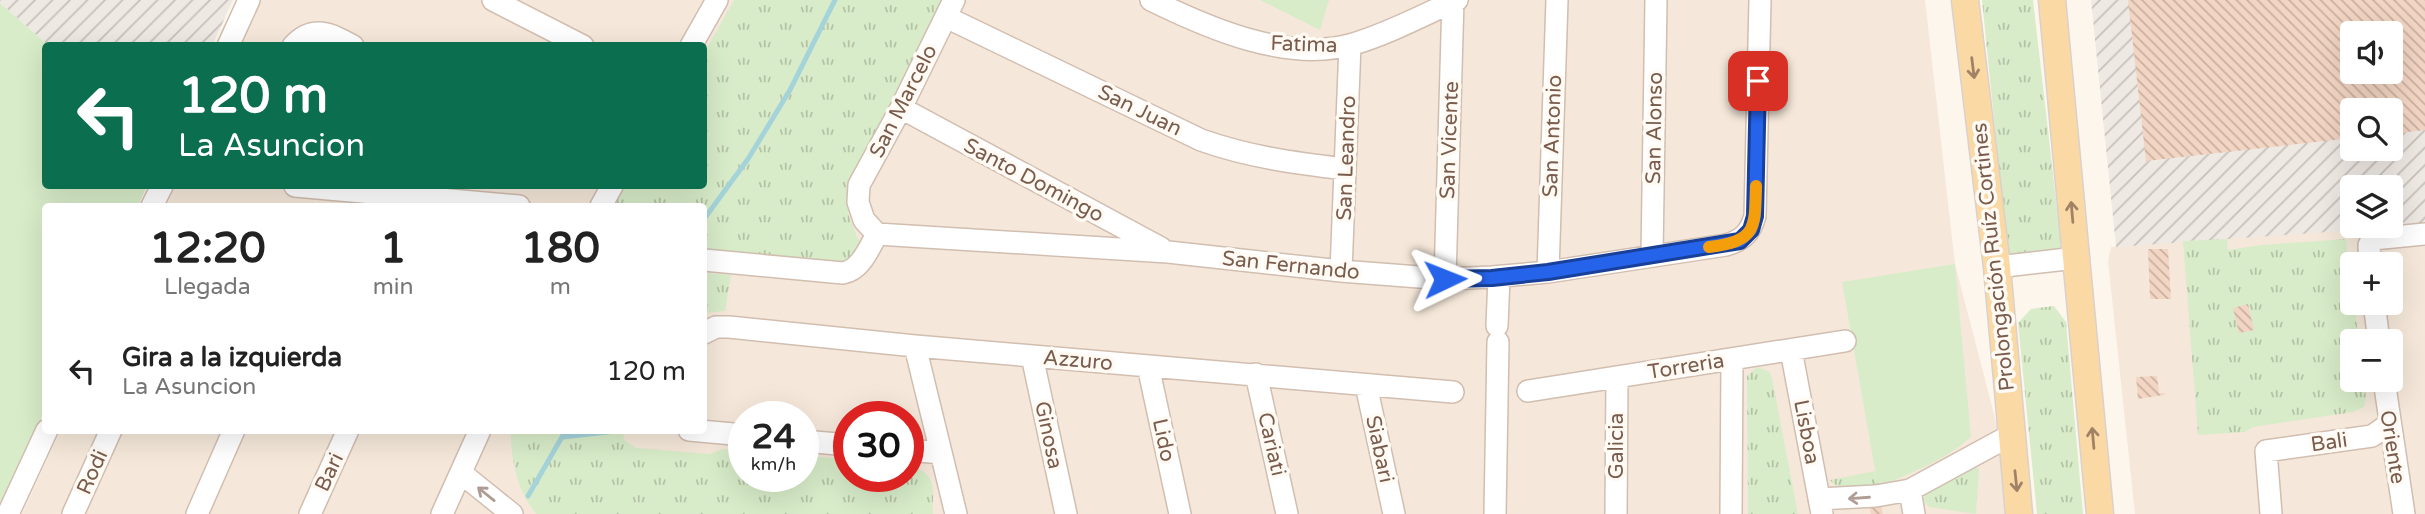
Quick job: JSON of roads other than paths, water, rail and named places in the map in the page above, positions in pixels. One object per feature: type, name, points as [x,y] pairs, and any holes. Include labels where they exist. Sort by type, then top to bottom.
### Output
[{"type":"main road","name":"Prolongación Ruíz Cortines","points":[[1965,0],[1997,267],[2019,514]]},
{"type":"main road","points":[[2052,0],[2100,514]]},
{"type":"street","points":[[230,42],[249,0]]},
{"type":"street","points":[[493,0],[575,42]]},
{"type":"street","points":[[693,42],[717,0]]},
{"type":"street","name":"Fatima","points":[[1151,0],[1241,38],[1283,47],[1320,48],[1350,45],[1454,1]]},
{"type":"street","name":"San Antonio","points":[[1548,272],[1557,0]]},
{"type":"street","name":"San Alonso","points":[[1652,255],[1656,0]]},
{"type":"street","name":"San Fernando","points":[[877,234],[1168,252],[1341,271],[1445,279],[1548,272],[1740,241],[1751,230],[1755,216],[1760,0]]},
{"type":"street","name":"San Vicente","points":[[1445,279],[1454,1]]},
{"type":"street","name":"San Marcelo","points":[[877,234],[864,220],[858,202],[859,185],[901,108],[950,8]]},
{"type":"street","name":"San Juan","points":[[950,8],[1201,140],[1273,161],[1345,169]]},
{"type":"street","points":[[297,42],[305,35],[317,31],[331,34],[346,42]]},
{"type":"street","name":"San Leandro","points":[[1341,271],[1350,45]]},
{"type":"street","name":"Santo Domingo","points":[[901,108],[1168,252]]},
{"type":"street","points":[[356,189],[490,203]]},
{"type":"street","points":[[707,260],[844,273],[852,271],[858,265],[877,234]]},
{"type":"street","points":[[2369,252],[2369,245],[2373,239],[2425,234]]},
{"type":"street","points":[[1997,267],[2076,258]]},
{"type":"street","points":[[1495,514],[1499,277]]},
{"type":"street","name":"Azzuro","points":[[707,332],[716,327],[729,327],[1453,392]]},
{"type":"street","name":"Torreria","points":[[1528,391],[1845,341]]},
{"type":"street","points":[[915,345],[956,514]]},
{"type":"street","name":"Lisboa","points":[[1791,350],[1821,506]]},
{"type":"street","name":"Ginosa","points":[[1032,356],[1066,514]]},
{"type":"street","points":[[1731,514],[1732,359]]},
{"type":"street","name":"Lido","points":[[1148,366],[1181,514]]},
{"type":"street","name":"Cariati","points":[[1256,374],[1287,514]]},
{"type":"street","name":"Galicia","points":[[1616,514],[1617,377]]},
{"type":"street","name":"Siabari","points":[[1366,385],[1394,514]]},
{"type":"street","name":"Oriente","points":[[2385,392],[2404,514]]},
{"type":"street","name":"Bali","points":[[2271,514],[2266,451],[2372,436],[2389,424]]},
{"type":"street","points":[[707,432],[728,434]]},
{"type":"street","points":[[8,514],[45,434]]},
{"type":"street","name":"Rodi","points":[[73,514],[109,434]]},
{"type":"street","points":[[197,514],[232,434]]},
{"type":"street","name":"Bari","points":[[310,514],[346,434]]},
{"type":"street","points":[[447,512],[478,434]]},
{"type":"street","points":[[1821,506],[1910,490],[2011,435]]},
{"type":"street","points":[[924,451],[941,453]]},
{"type":"street","points":[[461,473],[512,514]]},
{"type":"street","points":[[1910,490],[1914,514]]},
{"type":"waterway","points":[[707,215],[748,159],[790,90],[835,0]]},
{"type":"waterway","points":[[528,496],[564,434]]},
{"type":"waterway","points":[[563,437],[589,434]]}]
